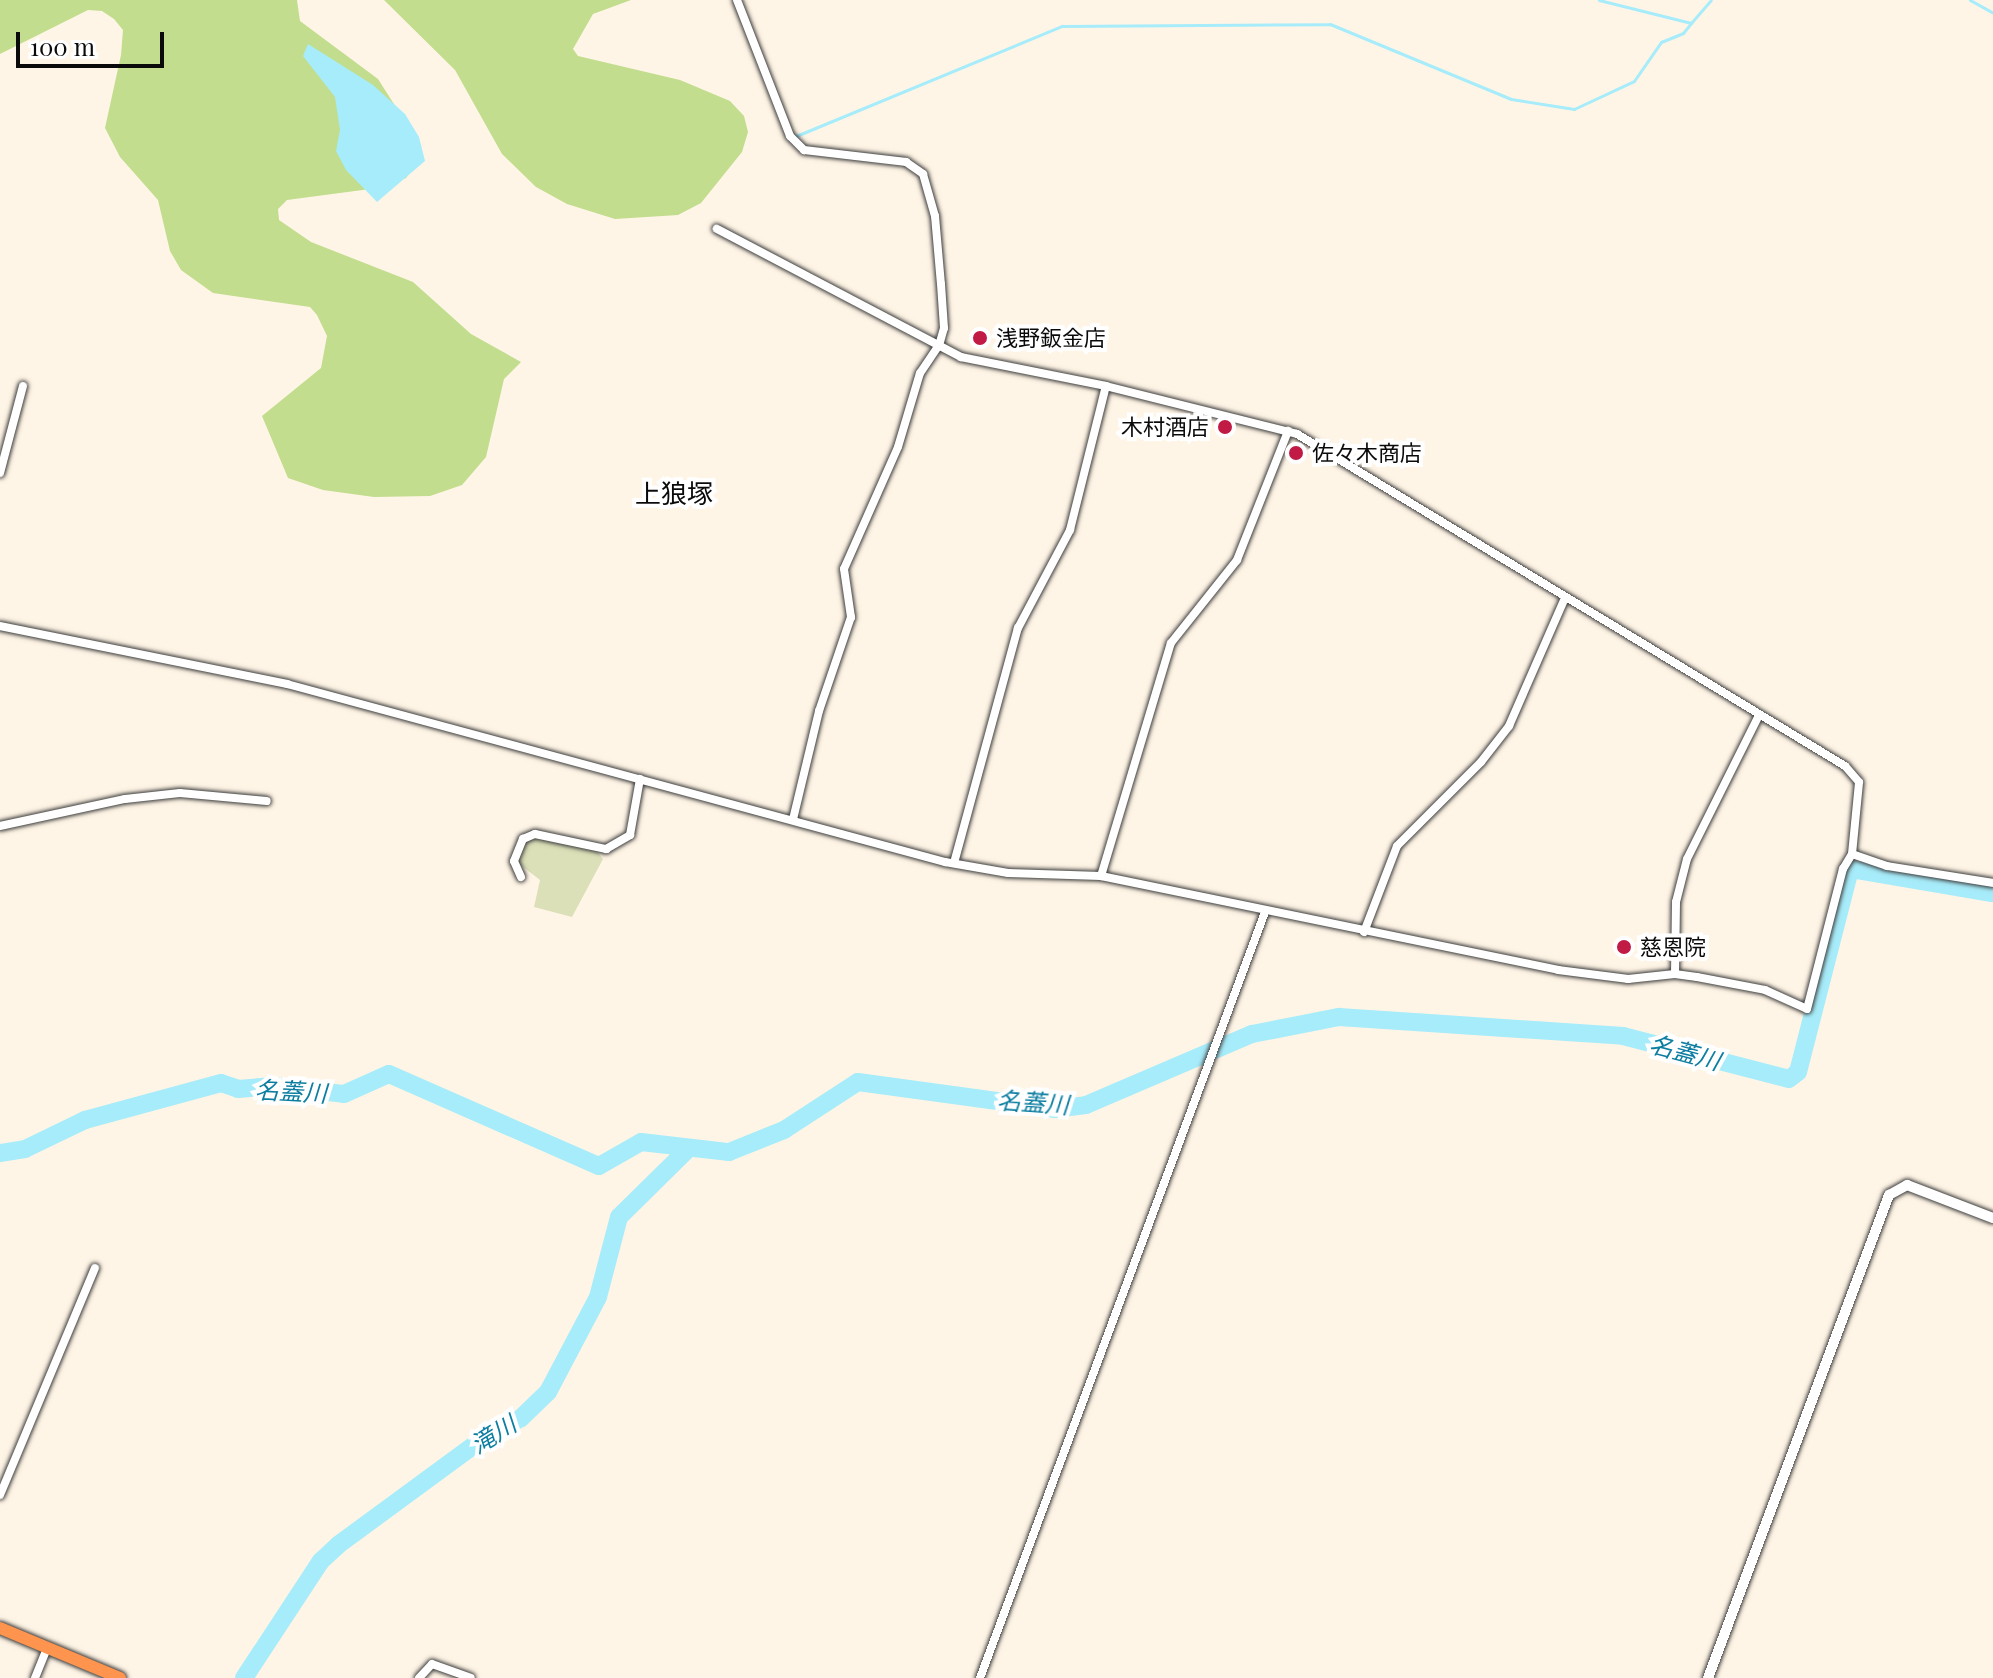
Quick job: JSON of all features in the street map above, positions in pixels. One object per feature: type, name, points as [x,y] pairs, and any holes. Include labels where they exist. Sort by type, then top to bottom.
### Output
[{"type":"highway","points":[[0,1628],[120,1678]]},
{"type":"street","points":[[737,0],[790,136],[804,150],[906,162],[923,174],[935,216],[941,284],[944,328],[939,345],[920,373],[898,447],[848,554],[845,589],[851,617],[819,711],[793,819]]},
{"type":"street","points":[[0,626],[287,684],[954,863],[1008,873],[1101,876],[1364,932],[1589,974],[1628,979],[1675,974],[1765,990],[1807,1009],[1843,869],[1852,854],[1859,782],[1845,766],[1758,717],[1288,431],[1106,386],[990,365],[939,345],[760,247],[717,229]]},
{"type":"street","points":[[0,473],[23,386]]},
{"type":"street","points":[[954,863],[1018,628],[1074,518],[1106,386]]},
{"type":"street","points":[[1101,876],[1171,643],[1241,553],[1288,431]]},
{"type":"street","points":[[1364,932],[1397,846],[1481,762],[1509,726],[1564,600]]},
{"type":"street","points":[[1675,974],[1676,902],[1687,859],[1758,717]]},
{"type":"street","points":[[521,877],[514,861],[523,839],[535,834],[606,849],[630,835],[640,779]]},
{"type":"street","points":[[0,826],[125,799],[180,793],[267,801]]},
{"type":"street","points":[[1852,854],[1887,866],[1993,883]]},
{"type":"street","points":[[980,1678],[1265,912]]},
{"type":"street","points":[[1708,1678],[1889,1195],[1907,1185],[1993,1218]]},
{"type":"street","points":[[0,1495],[95,1268]]},
{"type":"street","points":[[35,1678],[47,1648]]},
{"type":"street","points":[[419,1678],[432,1664],[471,1678]]},
{"type":"green space","points":[[0,0],[297,0],[300,21],[378,79],[406,123],[414,167],[406,178],[385,187],[287,200],[278,209],[279,220],[311,242],[413,282],[471,334],[521,362],[504,379],[486,457],[462,485],[430,496],[374,497],[323,490],[288,478],[262,416],[321,368],[327,336],[317,315],[310,307],[213,293],[181,270],[170,251],[158,200],[120,157],[105,128],[121,55],[123,30],[114,19],[102,11],[88,10],[0,54]]},
{"type":"green space","points":[[384,0],[631,0],[593,14],[573,49],[578,56],[680,80],[730,101],[744,116],[748,132],[742,152],[701,203],[678,215],[615,219],[567,204],[536,187],[502,154],[455,70]]},
{"type":"green space","points":[[534,836],[596,850],[603,859],[572,917],[534,907],[540,880],[518,863],[525,843]]},
{"type":"water","points":[[308,44],[373,85],[405,114],[419,137],[425,161],[377,202],[346,170],[336,151],[340,130],[335,97],[303,56]]},
{"type":"waterway","points":[[1599,0],[1691,23],[1711,0]]},
{"type":"waterway","points":[[1970,0],[1993,13]]},
{"type":"waterway","points":[[796,136],[1062,26],[1330,24],[1511,99],[1574,109],[1634,81],[1661,42],[1683,33],[1691,23]]},
{"type":"waterway","name":"名蓋川","points":[[0,1153],[25,1149],[85,1120],[221,1083],[238,1089],[273,1086],[344,1094],[389,1074],[599,1166],[641,1142],[729,1152],[784,1130],[858,1082],[1054,1109],[1086,1105],[1252,1034],[1339,1017],[1623,1036],[1789,1079],[1798,1072],[1850,869],[1992,893]]},
{"type":"waterway","name":"滝川","points":[[244,1678],[321,1561],[338,1545],[481,1440],[521,1418],[548,1392],[598,1297],[619,1217],[687,1150]]},
{"type":"place","name":"浅野鈑金店","points":[[980,338]]},
{"type":"place","name":"木村酒店","points":[[1225,427]]},
{"type":"place","name":"佐々木商店","points":[[1296,453]]},
{"type":"place","name":"慈恩院","points":[[1624,947]]},
{"type":"district","name":"上狼塚","points":[[674,493]]}]
